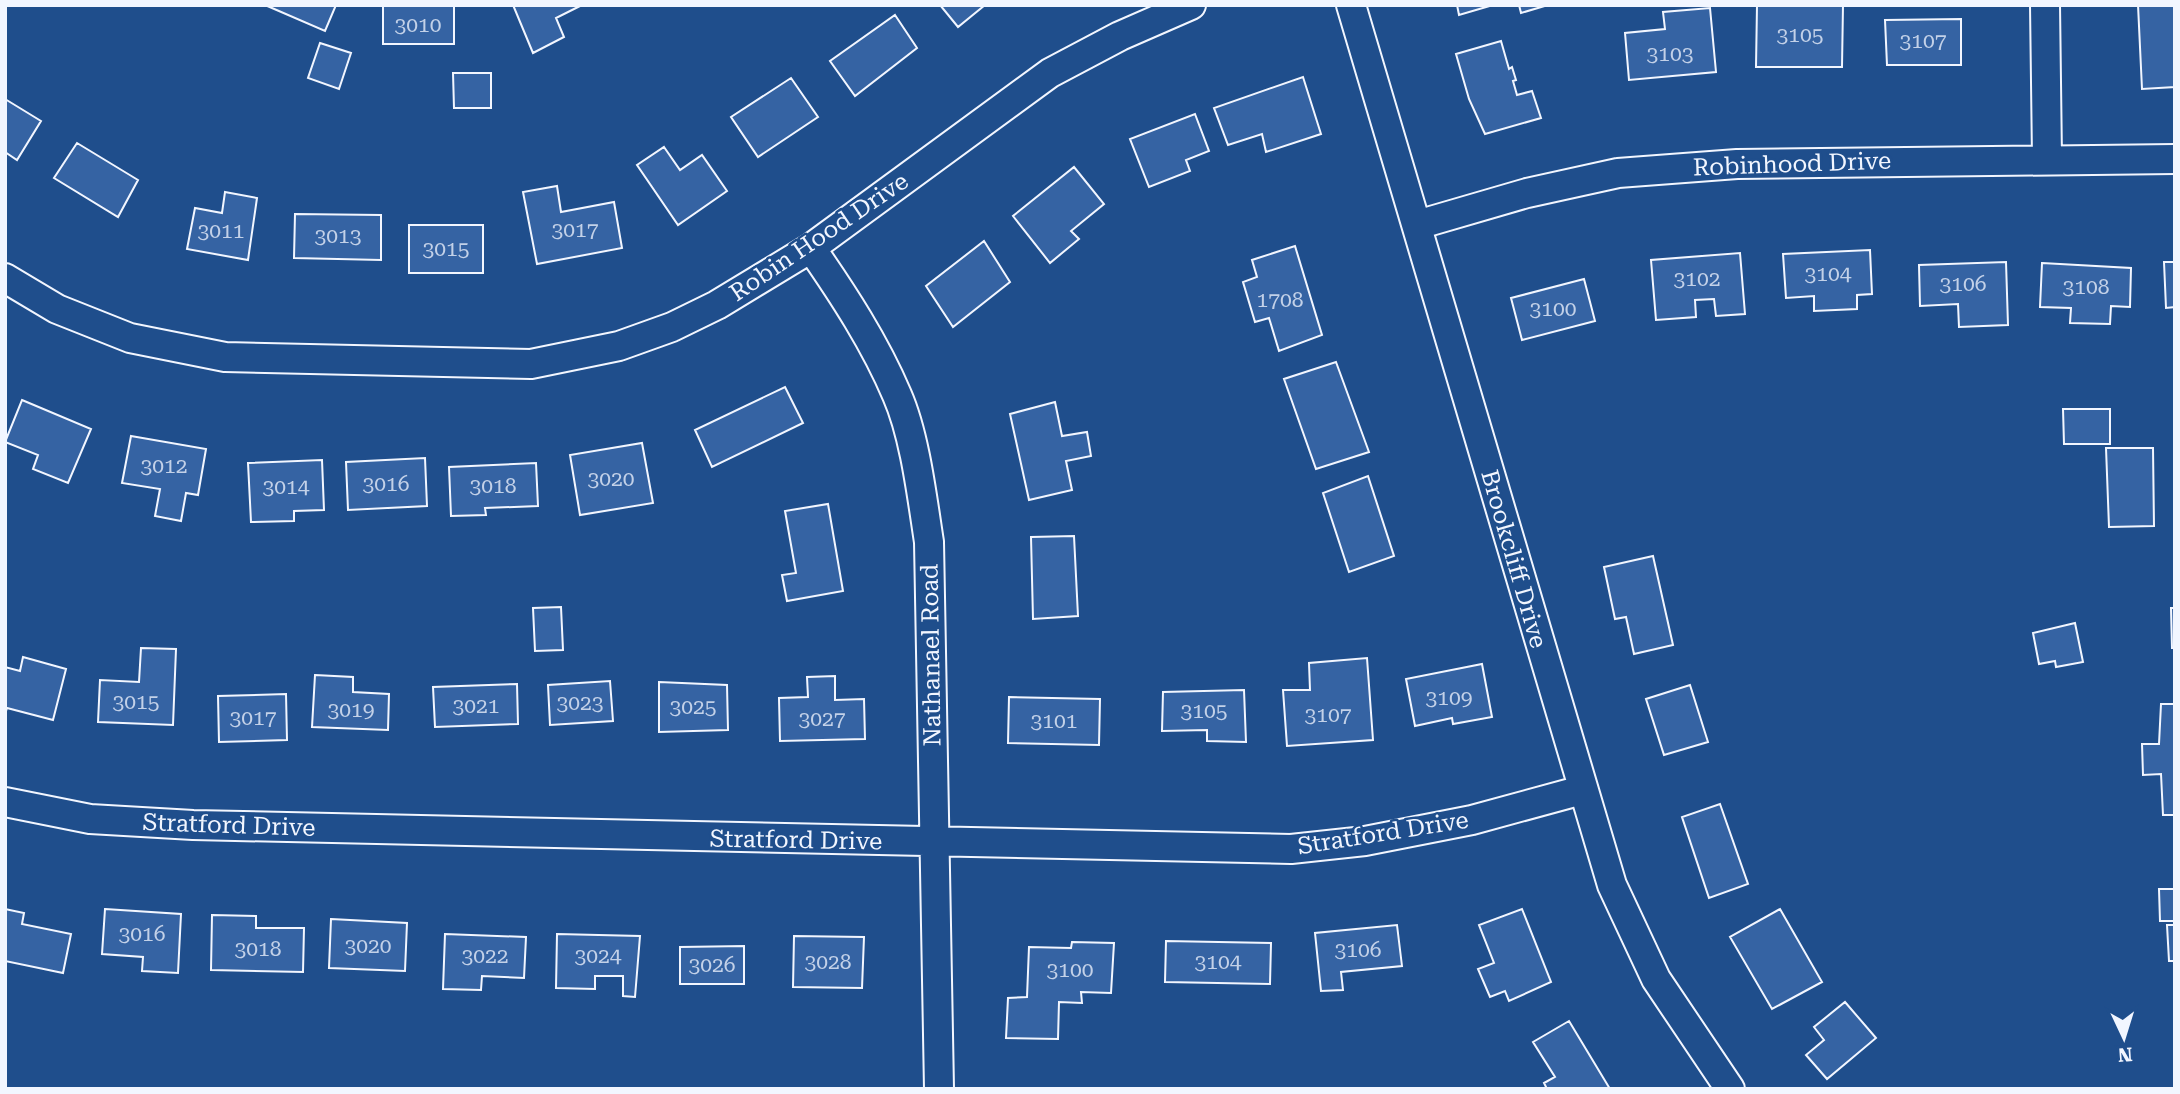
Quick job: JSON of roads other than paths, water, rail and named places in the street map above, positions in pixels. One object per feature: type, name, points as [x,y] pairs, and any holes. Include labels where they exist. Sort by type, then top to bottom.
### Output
[{"type":"street","name":"Robin Hood Drive","points":[[5,278],[57,309],[130,338],[225,357],[531,364],[619,346],[672,327],[717,305],[811,248],[1049,73],[1120,36],[1191,5]]},
{"type":"street","name":"Brookcliff Drive","points":[[1352,5],[1612,885],[1656,979],[1730,1089]]},
{"type":"street","points":[[2045,5],[2047,159]]},
{"type":"street","name":"Robinhood Drive","points":[[1417,225],[1527,193],[1618,173],[1737,163],[2175,159]]},
{"type":"street","name":"Nathanael Road","points":[[811,248],[847,301],[898,397],[917,471],[929,542],[939,1089]]},
{"type":"street","name":"Stratford Drive","points":[[5,802],[90,819],[193,825],[1291,849],[1364,841],[1472,820],[1582,790]]}]
